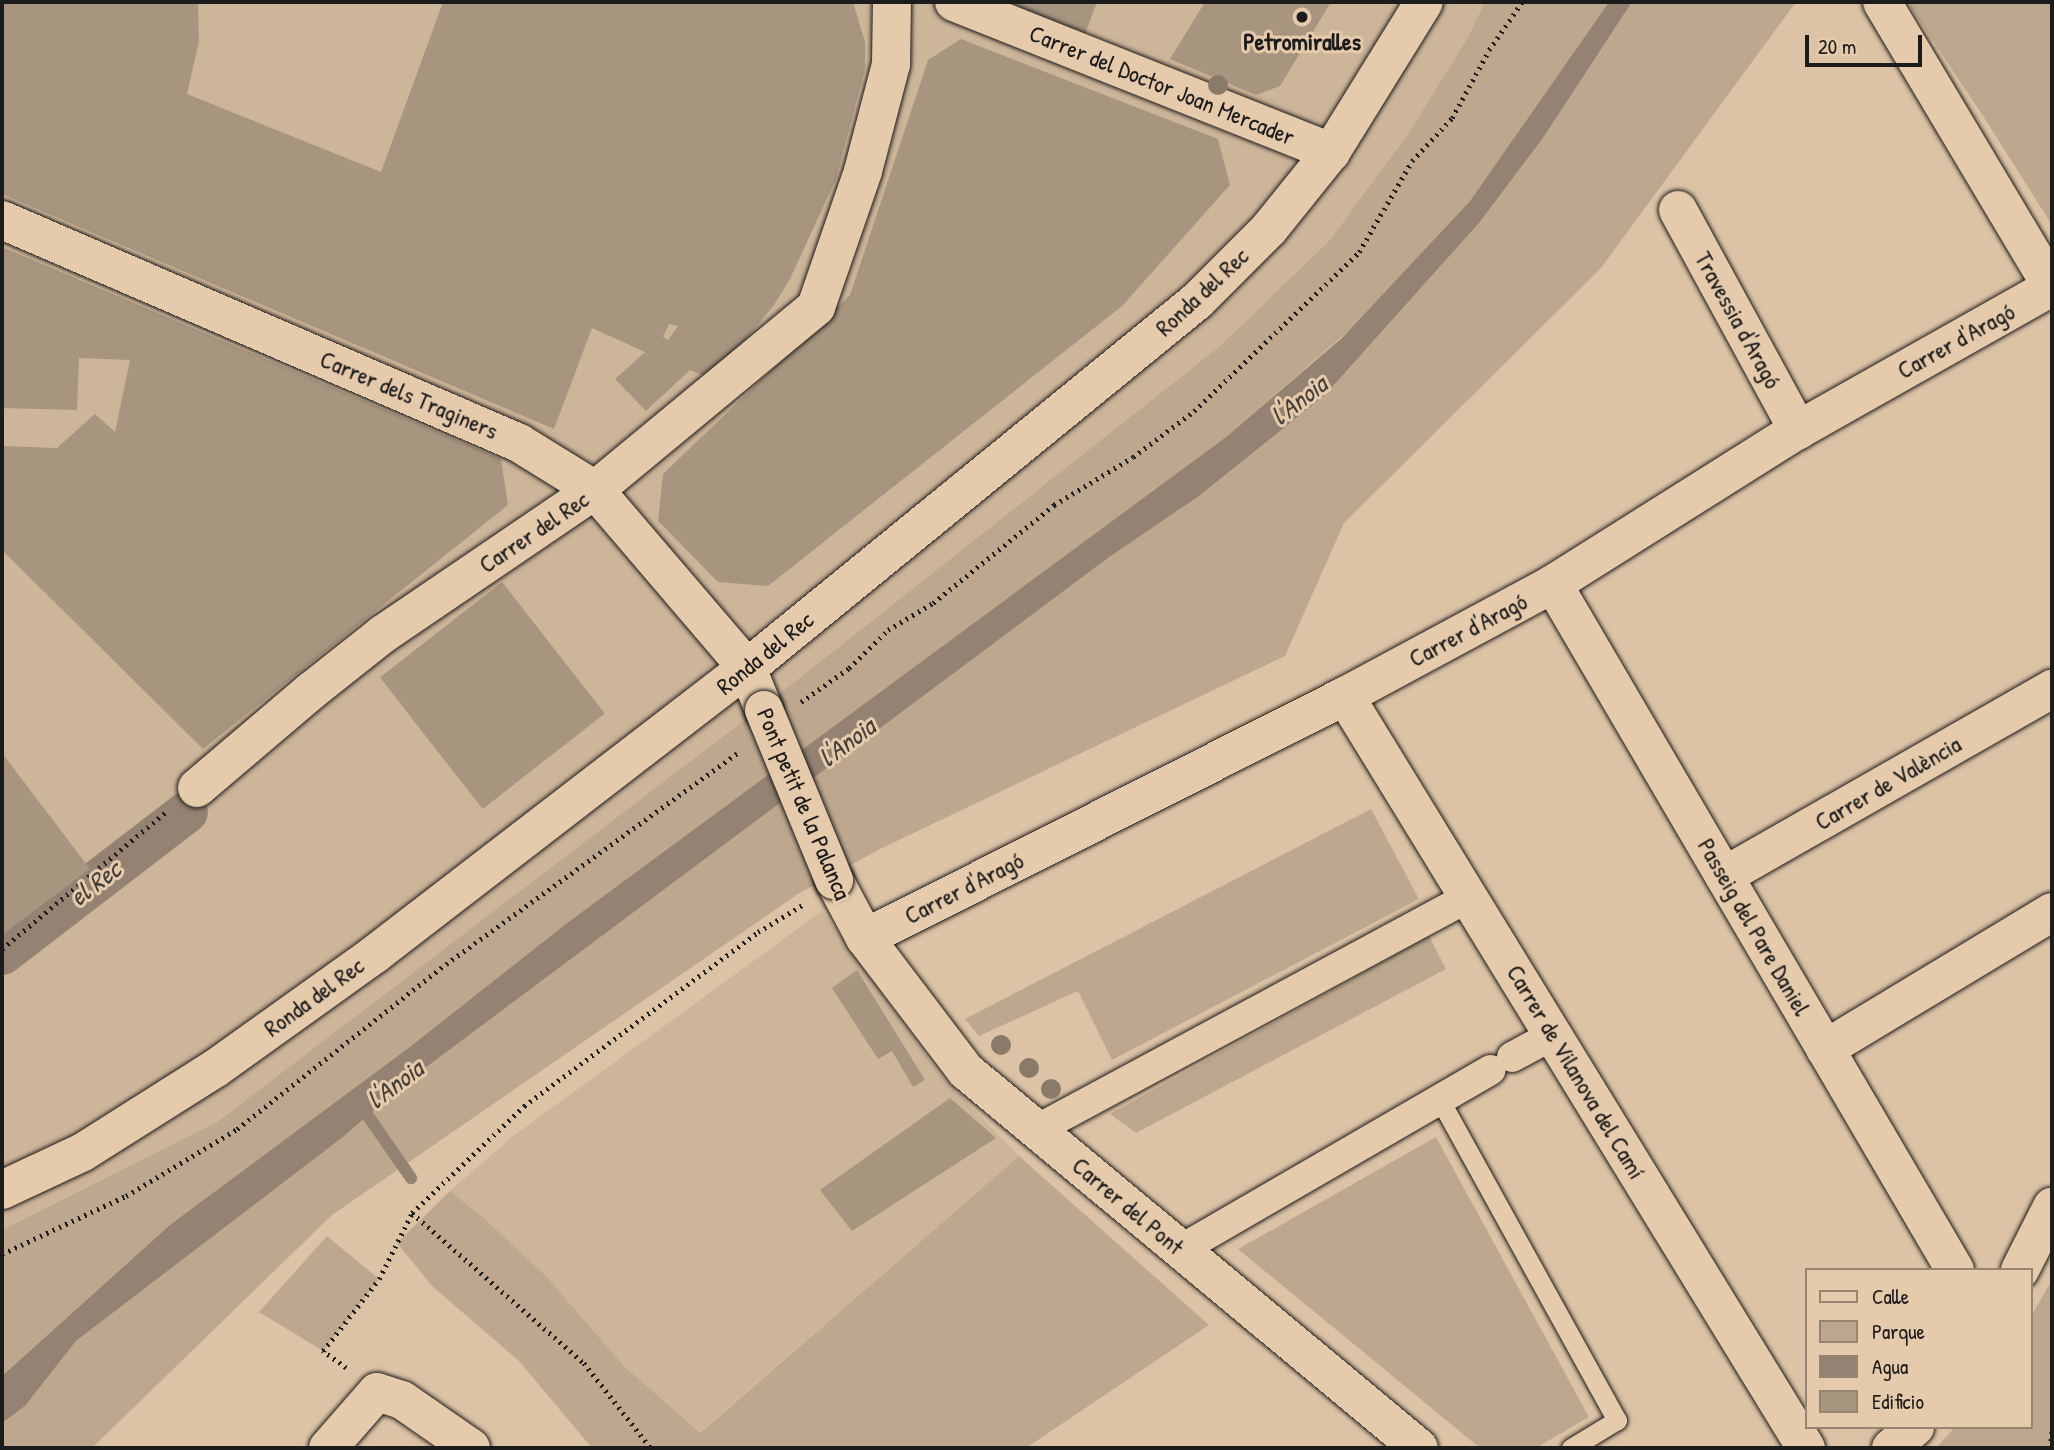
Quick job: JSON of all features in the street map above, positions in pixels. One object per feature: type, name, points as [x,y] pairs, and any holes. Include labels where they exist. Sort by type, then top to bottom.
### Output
[{"type":"street","name":"Carrer del Rec","points":[[197,788],[311,691],[383,635],[595,490],[816,307],[863,172],[891,64],[892,2]]},
{"type":"street","name":"Carrer del Doctor Joan Mercader","points":[[954,2],[1331,152]]},
{"type":"street","name":"Ronda del Rec","points":[[2,1190],[83,1152],[216,1068],[374,954],[747,668],[1197,302],[1269,229],[1331,152],[1424,2]]},
{"type":"street","points":[[1882,2],[2052,287]]},
{"type":"street","name":"Travessia d'Aragó","points":[[1678,211],[1798,430]]},
{"type":"street","name":"Carrer dels Traginers","points":[[2,220],[519,443],[595,490],[747,668]]},
{"type":"street","name":"Carrer d'Aragó","points":[[865,938],[1345,696],[1553,584],[1798,430],[2052,287]]},
{"type":"street","name":"Passeig del Pare Daniel","points":[[1553,584],[1954,1268]]},
{"type":"street","name":"Pont petit de la Palanca","points":[[747,668],[780,708],[835,883],[865,938]]},
{"type":"street","name":"Carrer de València","points":[[1724,876],[2052,690]]},
{"type":"street","name":"Carrer de Vilanova del Camí","points":[[1345,696],[1806,1448]]},
{"type":"street","points":[[1036,1130],[1468,897]]},
{"type":"street","points":[[1825,1049],[2052,912]]},
{"type":"street","name":"Carrer del Pont","points":[[865,938],[966,1071],[1419,1448]]},
{"type":"street","points":[[1180,1250],[1553,1035]]},
{"type":"street","points":[[2021,1268],[2052,1207]]},
{"type":"street","points":[[328,1448],[377,1392],[402,1400],[471,1448]]},
{"type":"street","points":[[1891,1448],[1913,1429]]},
{"type":"lane","points":[[1440,1100],[1617,1420],[1571,1448]]},
{"type":"path","points":[[780,708],[849,668],[888,630],[933,603],[1054,505],[1133,457],[1194,411],[1359,252],[1412,161],[1452,118],[1489,50],[1522,2]]},
{"type":"path","points":[[2,1254],[126,1196],[237,1129],[446,964],[746,747]]},
{"type":"path","points":[[2,949],[197,788]]},
{"type":"path","points":[[377,1392],[323,1351],[379,1279],[412,1213],[524,1106],[758,932],[835,883]]},
{"type":"path","points":[[412,1213],[584,1363],[651,1448]]},
{"type":"path","points":[[2050,1448],[2052,1430]]},
{"type":"shaded area","points":[[2,2],[1485,2],[1468,37],[1410,131],[1330,240],[1220,346],[797,680],[217,1122],[2,1230]]},
{"type":"shaded area","points":[[822,911],[940,1074],[1019,1156],[699,1433],[623,1365],[546,1276],[484,1218],[450,1191],[512,1137]]},
{"type":"green space","points":[[1485,2],[1609,2],[1470,201],[1352,328],[1226,437],[567,923],[411,1046],[171,1224],[2,1376],[2,1230],[217,1122],[797,680],[1220,346],[1330,240],[1410,131],[1468,37]]},
{"type":"green space","points":[[1632,2],[1796,2],[1601,268],[1344,523],[1285,656],[880,849],[798,894],[332,1215],[92,1448],[2,1448],[2,1423],[25,1406],[76,1341],[343,1137],[405,1083],[1108,558],[1199,496],[1325,395],[1479,223],[1543,138]]},
{"type":"green space","points":[[1907,2],[2052,2],[2052,225],[1983,116]]},
{"type":"green space","points":[[1371,809],[1419,899],[1112,1060],[1078,991],[979,1036],[965,1019]]},
{"type":"green space","points":[[1429,936],[1446,969],[1136,1133],[1110,1114]]},
{"type":"green space","points":[[1436,1137],[1589,1417],[1536,1448],[1480,1448],[1238,1249]]},
{"type":"green space","points":[[1019,1156],[1209,1325],[1026,1448],[592,1448],[519,1361],[432,1286],[397,1243],[450,1191],[484,1218],[546,1276],[623,1365],[700,1433]]},
{"type":"green space","points":[[327,1236],[379,1279],[323,1351],[259,1312]]},
{"type":"green space","points":[[2052,1280],[2052,1448],[1936,1448],[1953,1429],[2033,1429],[2033,1313]]},
{"type":"water","name":"l'Anoia","points":[[1609,2],[1632,2],[1543,138],[1479,223],[1325,395],[1199,496],[1108,558],[405,1083],[343,1137],[76,1341],[25,1406],[2,1423],[2,1376],[171,1224],[411,1046],[567,923],[1226,437],[1342,338],[1470,201]]},
{"type":"building","points":[[2,2],[198,2],[199,41],[187,94],[381,172],[443,2],[853,2],[865,42],[865,69],[836,179],[790,279],[774,305],[713,379],[690,370],[646,411],[615,379],[645,352],[592,328],[554,429],[2,194]],"holes":[[[669,324],[678,326],[668,340],[663,337]]]},
{"type":"building","points":[[1017,2],[1097,2],[1085,34],[1015,7]]},
{"type":"building","points":[[1205,2],[1331,2],[1280,86],[1256,95],[1170,59]]},
{"type":"building","points":[[961,39],[1218,139],[1230,185],[1122,306],[768,586],[718,582],[658,521],[663,474],[850,295],[928,60]]},
{"type":"building","points":[[2,247],[501,459],[508,505],[203,749],[2,550],[2,446],[57,448],[95,414],[115,432],[130,360],[79,358],[77,410],[2,408]]},
{"type":"building","points":[[502,582],[605,714],[483,809],[380,677]]},
{"type":"building","points":[[2,753],[90,869],[2,935]]},
{"type":"building","points":[[857,970],[925,1080],[913,1087],[892,1051],[878,1059],[832,988]]},
{"type":"building","points":[[950,1098],[996,1138],[852,1231],[820,1190]]},
{"type":"waterway","name":"el Rec","points":[[2,954],[187,812]]},
{"type":"waterway","name":"l'Anoia","points":[[361,1106],[411,1178]]},
{"type":"place","name":"Petromiralles","points":[[1302,17]]}]
